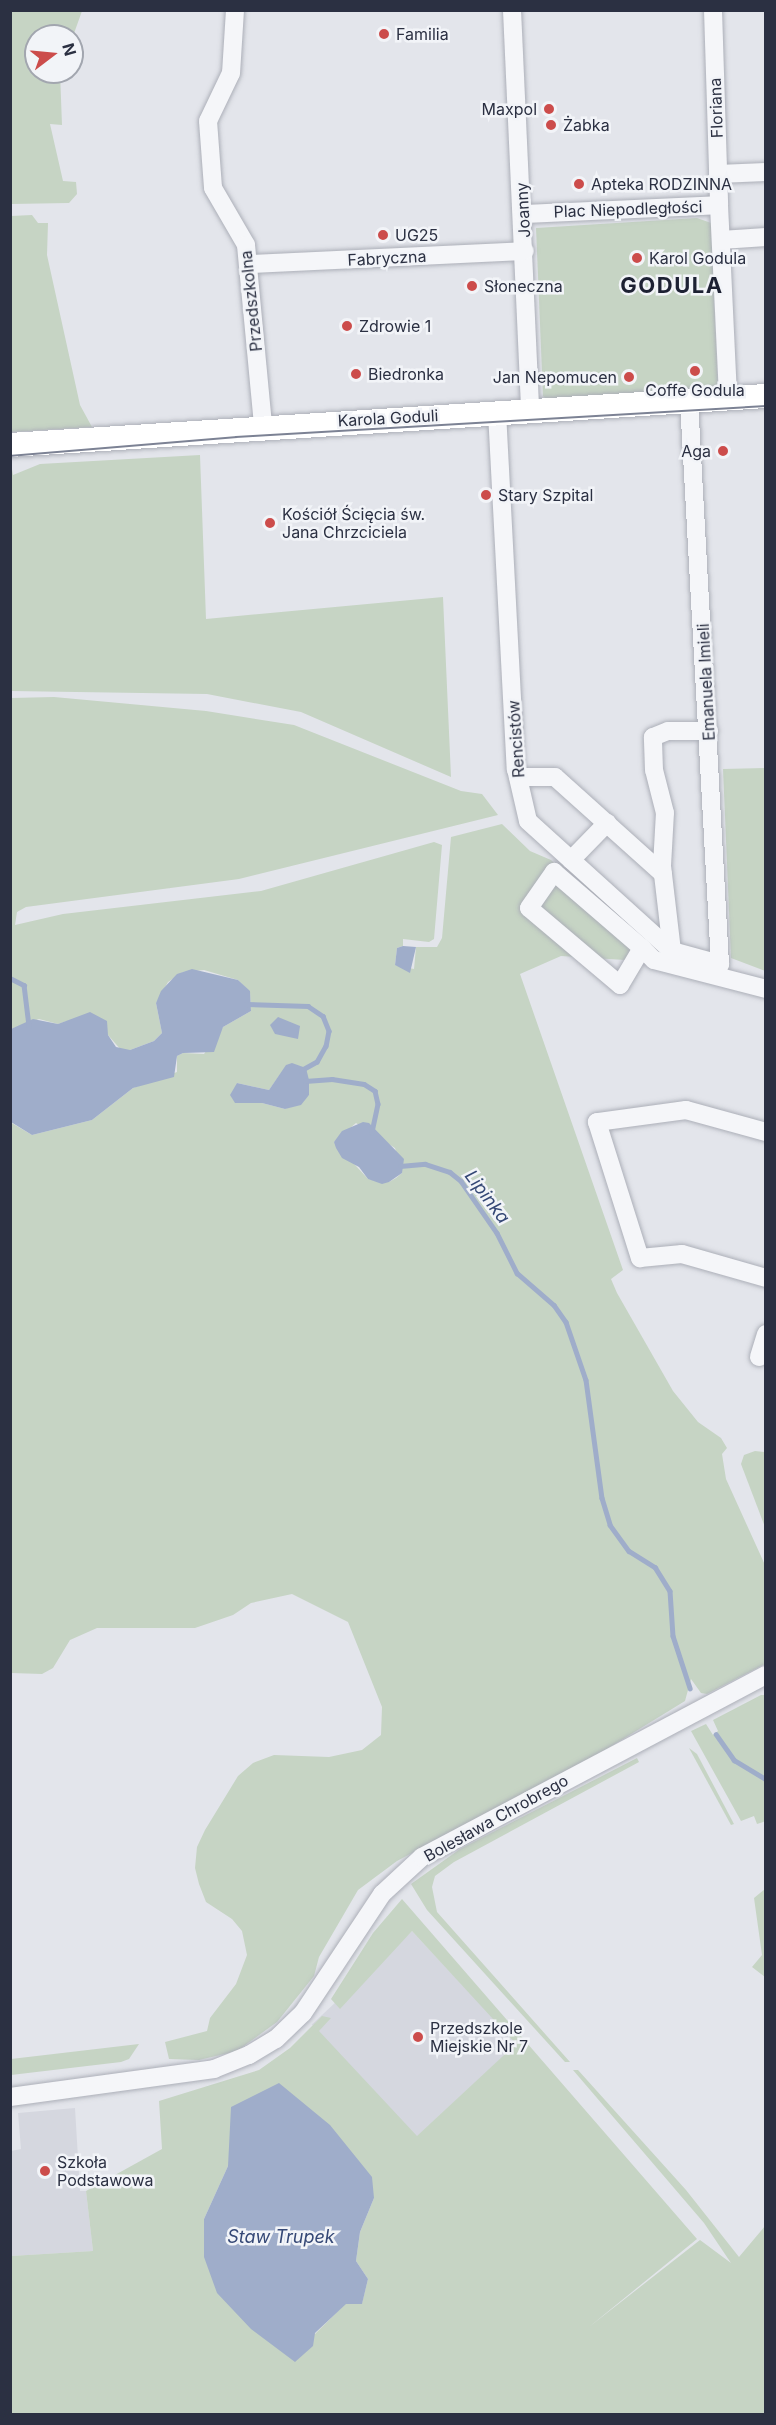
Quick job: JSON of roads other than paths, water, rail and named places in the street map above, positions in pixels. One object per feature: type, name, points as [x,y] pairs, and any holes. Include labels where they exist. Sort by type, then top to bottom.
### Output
[{"type":"main road","name":"Karola Goduli","points":[[10,445],[263,426],[765,396]]},
{"type":"street","name":"Przedszkolna","points":[[235,10],[231,73],[208,121],[213,189],[246,245],[250,264],[263,426]]},
{"type":"street","name":"Joanny","points":[[512,10],[525,251],[530,410]]},
{"type":"street","name":"Floriana","points":[[712,10],[719,205]]},
{"type":"street","points":[[718,174],[765,172]]},
{"type":"street","name":"Plac Niepodległości","points":[[523,214],[719,205],[728,399]]},
{"type":"street","points":[[721,240],[765,237]]},
{"type":"street","name":"Fabryczna","points":[[250,264],[525,251]]},
{"type":"street","name":"Emanuela Imieli","points":[[689,401],[709,731],[720,964]]},
{"type":"street","name":"Rencistów","points":[[497,412],[518,777],[528,821],[672,951],[720,964]]},
{"type":"street","points":[[672,951],[663,874],[664,813],[654,770],[653,737],[668,731],[709,731]]},
{"type":"street","points":[[518,777],[555,777],[663,874]]},
{"type":"street","points":[[571,860],[607,824]]},
{"type":"street","points":[[642,948],[620,985],[529,909],[554,872],[642,948],[654,960],[765,989]]},
{"type":"street","points":[[765,1132],[686,1110],[597,1122],[640,1258],[682,1254],[765,1278]]},
{"type":"street","points":[[759,1357],[765,1334]]},
{"type":"street","name":"Bolesława Chrobrego","points":[[10,2097],[214,2068],[249,2055],[276,2039],[303,2013],[382,1894],[422,1857],[765,1675]]},
{"type":"water","points":[[416,947],[410,973],[395,965],[397,948]]},
{"type":"water","points":[[192,969],[238,980],[250,991],[251,1011],[223,1027],[214,1052],[183,1053],[177,1056],[174,1077],[133,1088],[92,1120],[32,1135],[11,1122],[11,1029],[33,1019],[58,1024],[90,1012],[107,1021],[108,1035],[116,1047],[130,1050],[154,1041],[162,1033],[156,1003],[161,991],[177,974]]},
{"type":"water","points":[[278,1017],[300,1026],[298,1039],[275,1034],[270,1025]]},
{"type":"water","points":[[292,1063],[306,1068],[309,1080],[309,1095],[301,1105],[285,1109],[262,1103],[235,1103],[230,1095],[237,1083],[269,1090],[286,1065]]},
{"type":"water","points":[[363,1122],[369,1123],[404,1159],[402,1173],[389,1182],[382,1184],[368,1179],[359,1167],[342,1158],[336,1148],[334,1142],[342,1131]]},
{"type":"water","name":"Staw Trupek","points":[[279,2083],[330,2125],[372,2177],[374,2198],[360,2232],[356,2261],[368,2279],[362,2304],[346,2304],[315,2333],[313,2346],[295,2362],[251,2329],[217,2293],[204,2257],[204,2219],[228,2166],[231,2107]]},
{"type":"waterway","name":"Lipinka","points":[[10,978],[24,985],[29,1026]]},
{"type":"waterway","name":"Lipinka","points":[[246,1004],[308,1006],[323,1016],[329,1031],[326,1046],[317,1062],[301,1071]]},
{"type":"waterway","name":"Lipinka","points":[[305,1081],[332,1079],[364,1084],[375,1091],[378,1104],[372,1132]]},
{"type":"waterway","name":"Lipinka","points":[[400,1166],[425,1164],[450,1172],[461,1181],[497,1233],[517,1273],[554,1305],[566,1322],[586,1380],[602,1498],[610,1525],[629,1551],[655,1567],[670,1591],[673,1636],[690,1688]]},
{"type":"waterway","name":"Lipinka","points":[[716,1734],[734,1760],[766,1779]]},
{"type":"tram line","points":[[10,456],[236,437],[766,406]]},
{"type":"place","name":"Familia","points":[[384,34]]},
{"type":"place","name":"Maxpol","points":[[549,109]]},
{"type":"place","name":"Żabka","points":[[551,125]]},
{"type":"place","name":"Apteka RODZINNA","points":[[579,184]]},
{"type":"place","name":"UG25","points":[[383,235]]},
{"type":"place","name":"Karol Godula","points":[[637,258]]},
{"type":"place","name":"Słoneczna","points":[[472,286]]},
{"type":"place","name":"Zdrowie 1","points":[[347,326]]},
{"type":"place","name":"Coffe Godula","points":[[695,371]]},
{"type":"place","name":"Biedronka","points":[[356,374]]},
{"type":"place","name":"Jan Nepomucen","points":[[629,377]]},
{"type":"place","name":"Aga","points":[[723,451]]},
{"type":"place","name":"Stary Szpital","points":[[486,495]]},
{"type":"place","name":"Kościół Ścięcia św. Jana Chrzciciela","points":[[270,523]]},
{"type":"place","name":"Przedszkole Miejskie Nr 7","points":[[418,2037]]},
{"type":"place","name":"Szkoła Podstawowa","points":[[45,2171]]},
{"type":"district","name":"GODULA","points":[[672,286]]}]
